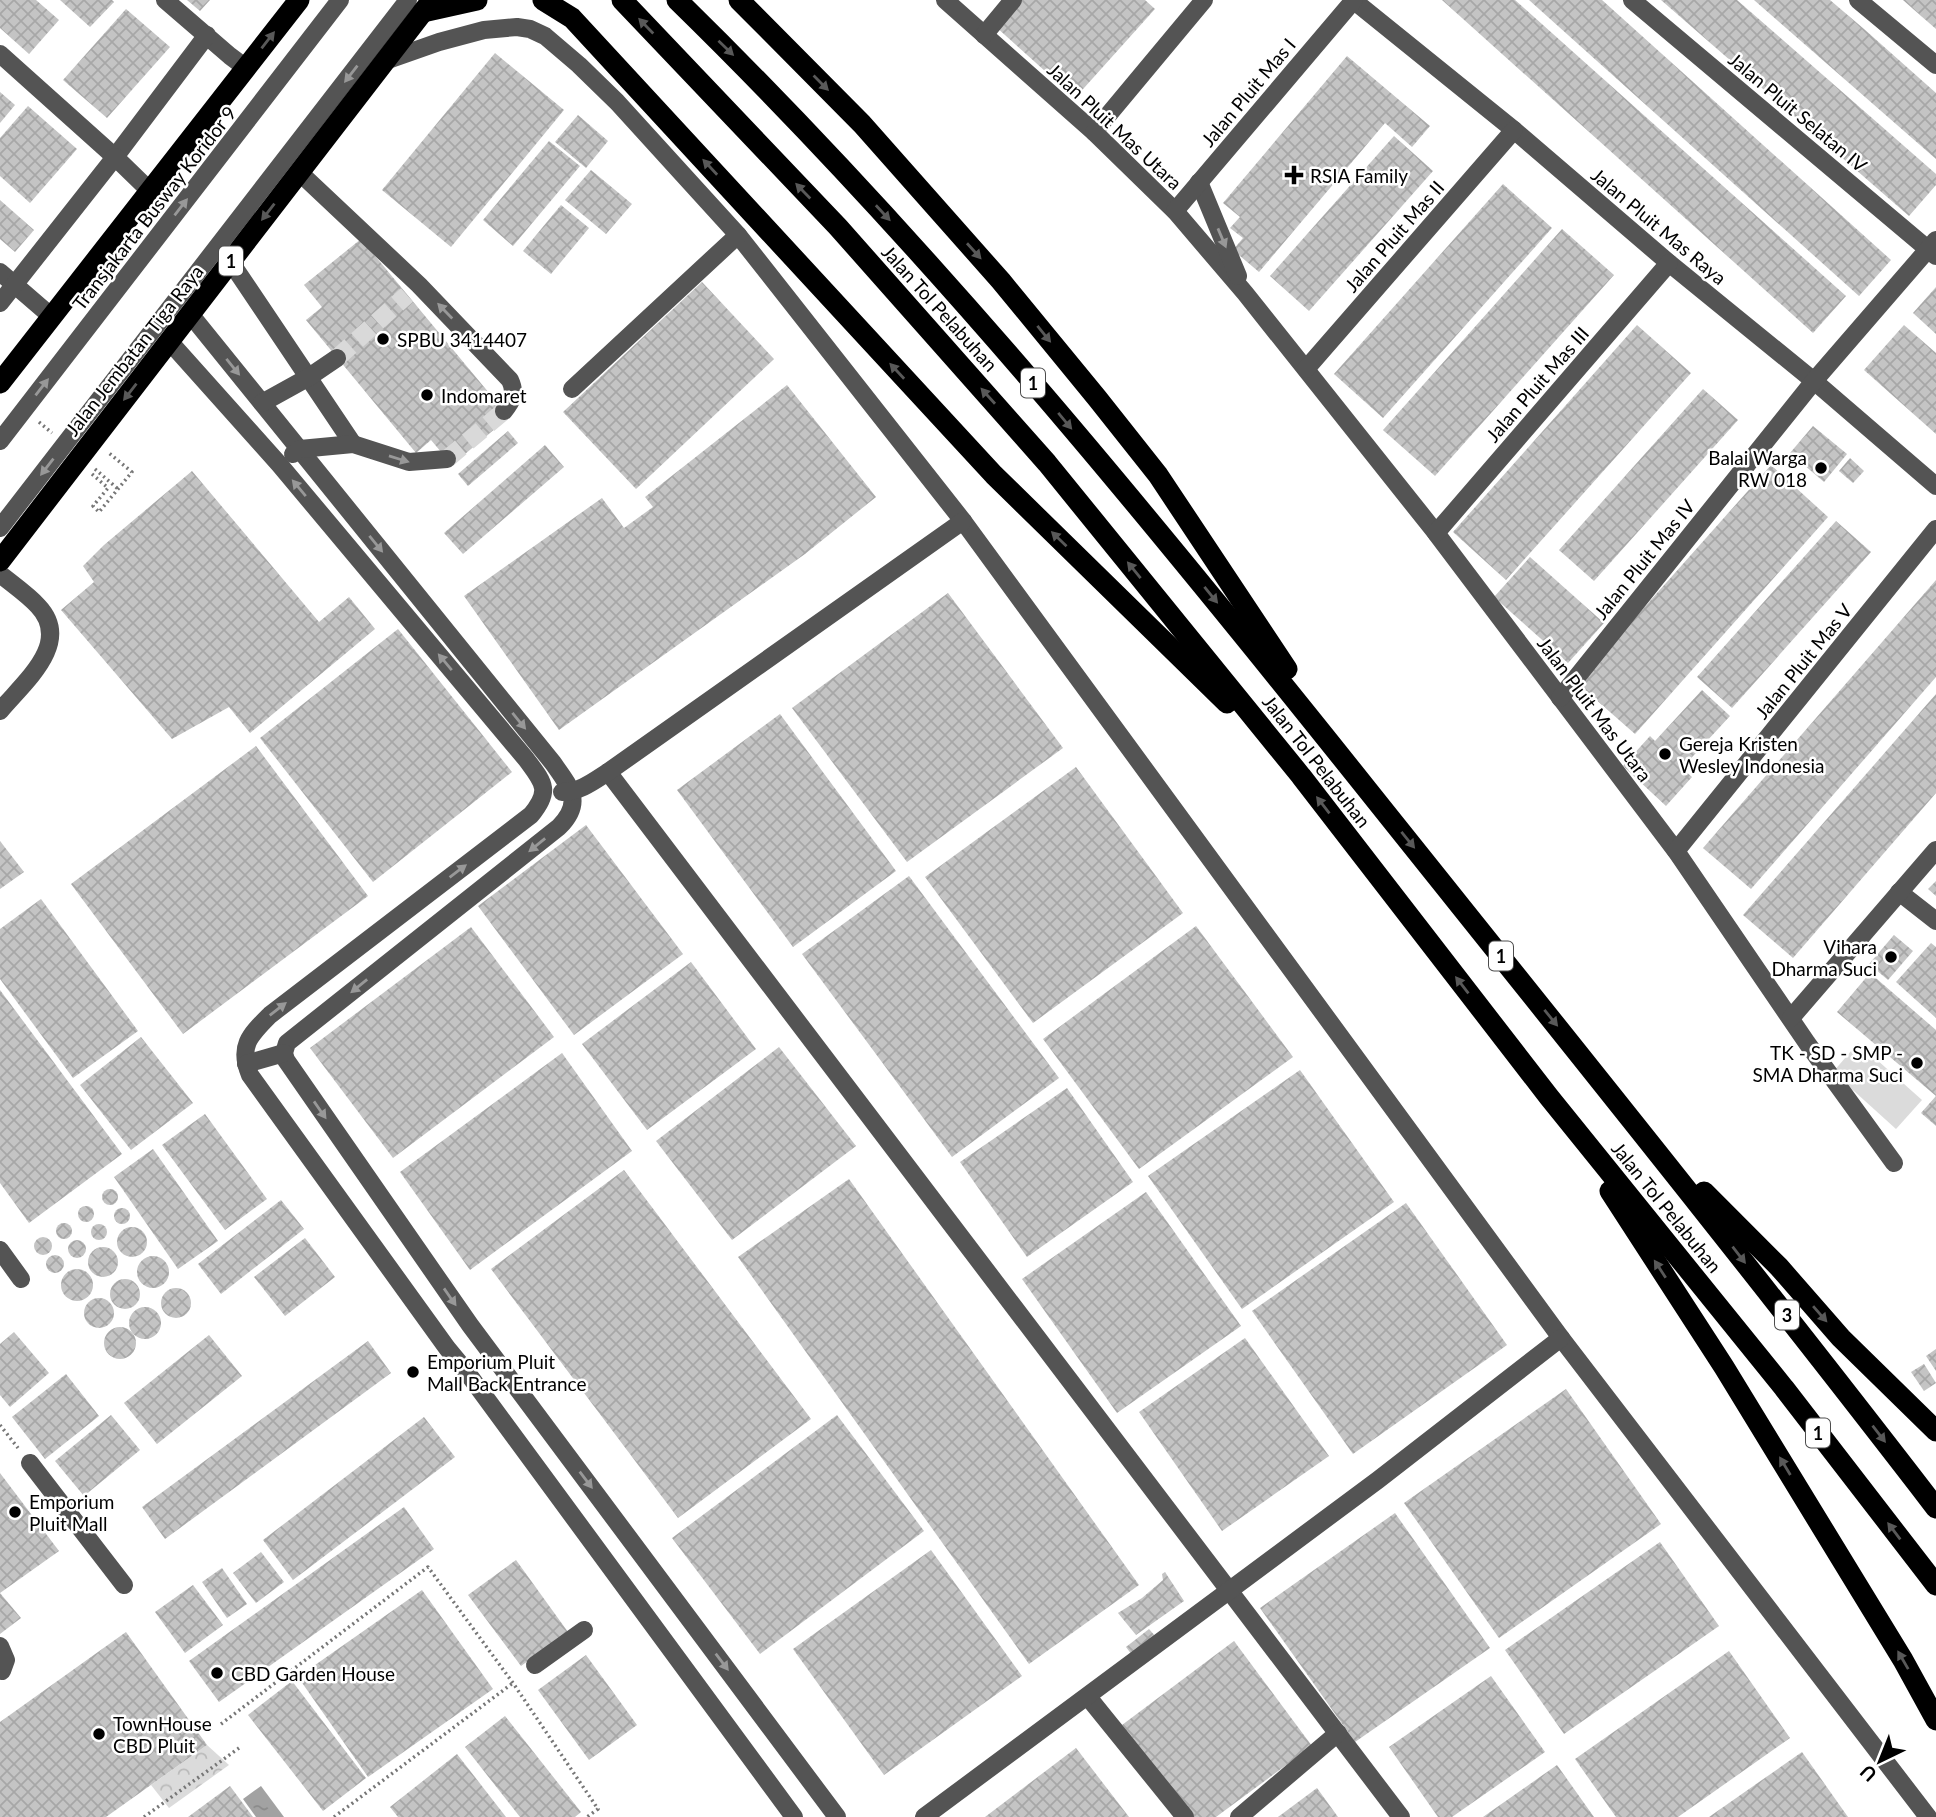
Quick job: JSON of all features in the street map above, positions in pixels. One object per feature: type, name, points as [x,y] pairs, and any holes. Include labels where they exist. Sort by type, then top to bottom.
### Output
[{"type":"highway","points":[[0,383],[299,0]]},
{"type":"highway","points":[[422,3],[477,0]]},
{"type":"highway","points":[[543,0],[572,18],[994,475],[1301,776]]},
{"type":"highway","name":"Jalan Tol Pelabuhan","points":[[622,0],[838,227],[1047,463],[1301,776],[1549,1097],[1784,1388],[1936,1585]]},
{"type":"highway","name":"Jalan Tol Pelabuhan","points":[[677,0],[740,61],[978,318],[1147,518],[1636,1124]]},
{"type":"highway","points":[[739,0],[862,124],[1001,281],[1158,475],[1365,787]]},
{"type":"highway","name":"Jalan Jembatan Tiga Raya","points":[[0,561],[385,61],[422,3]]},
{"type":"highway","points":[[1549,1097],[1724,1367],[1903,1660],[1936,1720]]},
{"type":"highway","points":[[1636,1124],[1779,1267],[1841,1338],[1936,1431]]},
{"type":"highway","name":"3","points":[[1636,1124],[1936,1508]]},
{"type":"street","points":[[165,0],[246,68]]},
{"type":"street","name":"Transjakarta Busway Koridor 9","points":[[0,441],[340,0]]},
{"type":"street","name":"Jalan Pluit Mas Utara","points":[[945,0],[1094,132],[1175,211],[1245,293],[1436,533],[1676,851],[1894,1163]]},
{"type":"street","points":[[984,35],[1013,0]]},
{"type":"street","points":[[1094,132],[1203,0]]},
{"type":"street","name":"Jalan Pluit Mas Raya","points":[[1353,0],[1514,130],[1936,486]]},
{"type":"street","name":"Jalan Pluit Mas I","points":[[1175,211],[1353,0]]},
{"type":"street","name":"Jalan Pluit Selatan IV","points":[[1632,0],[1933,248]]},
{"type":"street","points":[[1858,0],[1936,65]]},
{"type":"street","points":[[0,528],[393,20],[422,3]]},
{"type":"street","points":[[385,61],[484,30],[517,27],[545,36],[617,102],[738,235],[963,521],[1561,1338],[1928,1817]]},
{"type":"street","points":[[0,303],[116,157],[207,35]]},
{"type":"street","points":[[0,54],[116,157],[150,191]]},
{"type":"street","name":"Jalan Pluit Mas II","points":[[1306,369],[1514,130]]},
{"type":"street","points":[[299,172],[413,290],[510,380],[515,391],[512,401],[504,411]]},
{"type":"street","name":"Jalan Pluit Mas Utara","points":[[1199,182],[1245,293]]},
{"type":"street","points":[[572,389],[738,235]]},
{"type":"street","name":"Jalan Pluit Mas IV","points":[[1560,698],[1814,381],[1933,248]]},
{"type":"street","points":[[230,261],[353,444]]},
{"type":"street","name":"Jalan Pluit Mas III","points":[[1436,533],[1669,263]]},
{"type":"street","points":[[0,272],[52,317]]},
{"type":"street","points":[[190,314],[544,752],[572,792],[574,804],[572,811],[559,827],[287,1043],[284,1053],[291,1069],[470,1325],[837,1817]]},
{"type":"street","points":[[169,341],[279,464],[526,759],[541,782],[544,792],[539,806],[531,815],[270,1015],[248,1040],[245,1047],[246,1065],[257,1087],[794,1817]]},
{"type":"street","points":[[262,403],[337,358]]},
{"type":"street","points":[[279,464],[300,449],[353,444],[409,463],[447,459]]},
{"type":"street","points":[[544,792],[572,792],[608,772],[963,521]]},
{"type":"street","name":"Jalan Pluit Mas V","points":[[1676,851],[1936,529]]},
{"type":"street","points":[[0,574],[46,616],[51,628],[51,642],[38,666],[0,711]]},
{"type":"street","points":[[608,772],[1401,1817]]},
{"type":"street","points":[[1791,1018],[1936,850]]},
{"type":"street","points":[[1899,892],[1936,921]]},
{"type":"street","points":[[246,1065],[284,1053]]},
{"type":"street","points":[[0,1250],[21,1279]]},
{"type":"street","points":[[924,1817],[1378,1480],[1561,1338]]},
{"type":"street","points":[[30,1464],[124,1585]]},
{"type":"street","points":[[535,1665],[584,1630]]},
{"type":"street","points":[[0,1646],[6,1660],[2,1671]]},
{"type":"street","points":[[1087,1697],[1185,1817]]},
{"type":"street","points":[[1239,1817],[1338,1733]]},
{"type":"path","points":[[93,439],[132,472],[99,512],[93,506],[108,488]]},
{"type":"path","points":[[0,1425],[30,1464]]},
{"type":"path","points":[[221,1724],[428,1567],[513,1683],[598,1809],[587,1817]]},
{"type":"path","points":[[334,1817],[513,1683]]},
{"type":"path","points":[[144,1817],[239,1748]]},
{"type":"green space","points":[[1858,1043],[1922,1100],[1896,1129],[1833,1072]]},
{"type":"green space","points":[[207,1745],[229,1765],[169,1808],[151,1785]]},
{"type":"water","points":[[261,1786],[284,1817],[256,1817],[243,1799]]},
{"type":"building","points":[[0,0],[36,0],[59,20],[29,54],[0,28]]},
{"type":"building","points":[[60,0],[112,0],[114,2],[90,27]]},
{"type":"building","points":[[187,0],[210,0],[200,11]]},
{"type":"building","points":[[1018,0],[1145,0],[1155,9],[1075,98],[995,26]]},
{"type":"building","points":[[1442,0],[1515,0],[1846,296],[1813,333]]},
{"type":"building","points":[[1529,0],[1602,0],[1891,260],[1859,296]]},
{"type":"building","points":[[1661,0],[1737,0],[1936,174],[1936,185],[1909,216]]},
{"type":"building","points":[[1754,0],[1830,0],[1864,29],[1936,93],[1936,159]]},
{"type":"building","points":[[1903,0],[1936,0],[1936,29],[1912,8]]},
{"type":"building","points":[[126,9],[170,47],[107,118],[63,80]]},
{"type":"building","points":[[495,53],[564,110],[451,247],[382,190]]},
{"type":"building","name":"RSIA Family","points":[[1347,56],[1430,126],[1412,147],[1385,123],[1259,272],[1233,250],[1243,238],[1230,228],[1240,217],[1223,203]]},
{"type":"building","points":[[0,92],[15,105],[0,123]]},
{"type":"building","points":[[28,106],[77,149],[30,203],[0,176],[0,138]]},
{"type":"building","points":[[578,115],[608,141],[586,168],[555,142]]},
{"type":"building","points":[[1394,136],[1433,171],[1309,311],[1270,276]]},
{"type":"building","points":[[549,141],[580,166],[513,246],[483,220]]},
{"type":"building","points":[[591,170],[632,204],[606,234],[565,200]]},
{"type":"building","points":[[1503,184],[1552,228],[1383,418],[1334,374]]},
{"type":"building","points":[[0,200],[34,230],[15,252],[0,239]]},
{"type":"building","points":[[561,205],[589,228],[551,274],[523,251]]},
{"type":"building","points":[[1562,229],[1614,275],[1435,476],[1383,430]]},
{"type":"building","name":"SPBU 3414407","points":[[361,239],[509,417],[452,465],[431,440],[416,453],[306,320],[322,307],[304,285]]},
{"type":"building","points":[[702,282],[774,359],[636,489],[563,412]]},
{"type":"building","points":[[1936,287],[1936,334],[1913,313]]},
{"type":"building","points":[[1637,325],[1691,373],[1506,580],[1453,532]]},
{"type":"building","points":[[1904,325],[1936,353],[1936,434],[1864,370]]},
{"type":"building","points":[[787,385],[876,497],[805,554],[559,730],[464,596],[602,498],[624,528],[653,507],[645,497]]},
{"type":"building","points":[[1703,389],[1738,420],[1594,581],[1559,550]]},
{"type":"building","name":"Balai Warga RW 018","points":[[1813,426],[1847,454],[1824,482],[1790,453]]},
{"type":"building","points":[[508,431],[518,443],[468,486],[458,474]]},
{"type":"building","points":[[545,445],[564,467],[463,554],[444,533]]},
{"type":"building","points":[[1850,458],[1864,471],[1853,483],[1839,471]]},
{"type":"building","points":[[1771,465],[1828,517],[1635,734],[1577,683]]},
{"type":"building","points":[[192,471],[319,622],[349,597],[375,629],[250,733],[229,707],[172,739],[61,610],[94,582],[83,566]]},
{"type":"building","points":[[1836,521],[1871,552],[1732,708],[1697,677]]},
{"type":"building","points":[[1530,557],[1604,623],[1568,663],[1494,597]]},
{"type":"building","points":[[1936,580],[1936,677],[1751,889],[1703,848]]},
{"type":"building","points":[[948,593],[1063,748],[907,862],[792,708]]},
{"type":"building","points":[[398,629],[512,772],[373,882],[260,738]]},
{"type":"building","name":"Gereja Kristen Wesley Indonesia","points":[[1702,690],[1730,716],[1682,768],[1692,777],[1666,806],[1623,766],[1650,736],[1655,741]]},
{"type":"building","points":[[1936,694],[1936,793],[1793,958],[1743,915]]},
{"type":"building","points":[[780,714],[896,871],[793,947],[677,790]]},
{"type":"building","points":[[256,746],[368,896],[183,1034],[71,884]]},
{"type":"building","points":[[1076,767],[1183,913],[1033,1023],[925,877]]},
{"type":"building","points":[[586,825],[683,954],[574,1035],[478,906]]},
{"type":"building","points":[[0,841],[24,872],[0,889]]},
{"type":"building","points":[[909,876],[1059,1078],[952,1157],[802,954]]},
{"type":"building","points":[[1936,881],[1936,896],[1928,889]]},
{"type":"building","points":[[41,899],[138,1031],[73,1078],[0,979],[0,929]]},
{"type":"building","points":[[1196,926],[1293,1057],[1139,1169],[1043,1039]]},
{"type":"building","points":[[471,927],[554,1037],[393,1158],[310,1048]]},
{"type":"building","name":"Vihara Dharma Suci","points":[[1894,935],[1913,951],[1888,980],[1869,964]]},
{"type":"building","points":[[1931,943],[1936,947],[1936,1018],[1896,982]]},
{"type":"building","points":[[691,962],[756,1049],[647,1130],[582,1044]]},
{"type":"building","name":"TK - SD - SMP - SMA Dharma Suci","points":[[1870,973],[1936,1030],[1936,1096],[1837,1012]]},
{"type":"building","points":[[0,990],[122,1154],[29,1223],[0,1183]]},
{"type":"building","points":[[141,1037],[193,1103],[131,1150],[80,1085]]},
{"type":"building","points":[[779,1047],[856,1146],[732,1240],[656,1141]]},
{"type":"building","points":[[562,1053],[632,1151],[470,1270],[400,1172]]},
{"type":"building","points":[[1300,1070],[1394,1202],[1242,1309],[1148,1176]]},
{"type":"building","points":[[1067,1088],[1133,1182],[1027,1257],[960,1162]]},
{"type":"building","points":[[1936,1096],[1936,1126],[1921,1113]]},
{"type":"building","points":[[205,1114],[267,1199],[225,1230],[162,1145]]},
{"type":"building","points":[[153,1149],[218,1241],[178,1269],[114,1177]]},
{"type":"building","points":[[624,1170],[811,1419],[678,1518],[491,1269]]},
{"type":"building","points":[[849,1179],[1139,1585],[1029,1664],[738,1257]]},
{"type":"building","points":[[107,1189],[113,1189],[118,1197],[116,1203],[107,1205],[102,1200],[102,1194]]},
{"type":"building","points":[[1146,1192],[1241,1326],[1117,1413],[1022,1279]]},
{"type":"building","points":[[281,1200],[304,1229],[221,1294],[198,1264]]},
{"type":"building","points":[[1406,1203],[1507,1345],[1353,1454],[1252,1311]]},
{"type":"building","points":[[83,1206],[89,1206],[94,1214],[92,1220],[83,1222],[78,1217],[78,1211]]},
{"type":"building","points":[[119,1208],[125,1208],[130,1216],[128,1222],[119,1224],[114,1219],[114,1213]]},
{"type":"building","points":[[64,1223],[72,1231],[64,1239],[56,1231]]},
{"type":"building","points":[[96,1224],[102,1224],[107,1232],[105,1238],[96,1240],[91,1235],[91,1229]]},
{"type":"building","points":[[132,1227],[142,1232],[147,1242],[142,1252],[132,1257],[122,1252],[117,1242],[122,1232]]},
{"type":"building","points":[[43,1237],[49,1240],[52,1246],[49,1252],[43,1255],[37,1252],[34,1246],[37,1240]]},
{"type":"building","points":[[305,1238],[335,1277],[285,1316],[254,1277]]},
{"type":"building","points":[[77,1240],[83,1243],[86,1249],[83,1255],[77,1258],[71,1255],[68,1249],[71,1243]]},
{"type":"building","points":[[103,1247],[109,1248],[117,1256],[117,1268],[109,1276],[103,1277],[97,1276],[89,1268],[88,1262],[89,1256],[97,1248]]},
{"type":"building","points":[[55,1255],[63,1260],[64,1264],[59,1272],[55,1273],[47,1268],[46,1264],[51,1256]]},
{"type":"building","points":[[153,1256],[164,1261],[169,1272],[164,1283],[153,1288],[142,1283],[137,1272],[142,1261]]},
{"type":"building","points":[[77,1269],[88,1274],[93,1285],[88,1296],[77,1301],[66,1296],[61,1285],[66,1274]]},
{"type":"building","points":[[125,1279],[136,1283],[140,1294],[136,1305],[125,1309],[114,1305],[110,1294],[114,1283]]},
{"type":"building","points":[[176,1288],[187,1292],[191,1303],[187,1314],[176,1318],[165,1314],[161,1303],[165,1292]]},
{"type":"building","points":[[99,1298],[110,1302],[114,1313],[110,1324],[99,1328],[88,1324],[84,1313],[88,1302]]},
{"type":"building","points":[[145,1307],[156,1312],[161,1323],[156,1334],[145,1339],[134,1334],[129,1323],[134,1312]]},
{"type":"building","points":[[120,1327],[131,1332],[136,1343],[131,1354],[120,1359],[109,1354],[104,1343],[109,1332]]},
{"type":"building","points":[[14,1332],[49,1373],[10,1407],[0,1395],[0,1344]]},
{"type":"building","points":[[209,1335],[242,1376],[157,1444],[124,1403]]},
{"type":"building","points":[[1245,1338],[1329,1456],[1222,1531],[1139,1412]]},
{"type":"building","points":[[368,1341],[391,1373],[165,1539],[142,1507]]},
{"type":"building","points":[[1936,1349],[1936,1371],[1926,1356]]},
{"type":"building","points":[[1924,1364],[1936,1383],[1924,1391],[1911,1372]]},
{"type":"building","points":[[66,1374],[99,1416],[45,1459],[12,1417]]},
{"type":"building","points":[[1566,1389],[1661,1524],[1499,1638],[1404,1503]]},
{"type":"building","points":[[111,1415],[140,1450],[84,1496],[55,1461]]},
{"type":"building","points":[[837,1415],[924,1531],[760,1654],[672,1538]]},
{"type":"building","points":[[424,1417],[455,1457],[293,1580],[263,1540]]},
{"type":"building","name":"Emporium Pluit Mall","points":[[0,1473],[59,1551],[0,1593]]},
{"type":"building","points":[[404,1507],[434,1549],[219,1702],[189,1661]]},
{"type":"building","points":[[1395,1513],[1490,1648],[1355,1742],[1260,1608]]},
{"type":"building","points":[[1660,1542],[1719,1626],[1564,1734],[1505,1650]]},
{"type":"building","points":[[931,1550],[1022,1676],[884,1775],[793,1649]]},
{"type":"building","points":[[261,1552],[284,1582],[256,1603],[233,1573]]},
{"type":"building","points":[[516,1560],[568,1632],[521,1666],[468,1595]]},
{"type":"building","points":[[222,1568],[247,1604],[227,1618],[202,1582]]},
{"type":"building","points":[[1165,1572],[1184,1601],[1136,1635],[1118,1613],[1163,1580],[1162,1574]]},
{"type":"building","points":[[193,1585],[223,1625],[185,1653],[155,1612]]},
{"type":"building","points":[[422,1590],[493,1689],[368,1777],[298,1677]]},
{"type":"building","points":[[0,1593],[21,1618],[0,1634]]},
{"type":"building","points":[[1149,1629],[1156,1637],[1132,1655],[1126,1647]]},
{"type":"building","name":"TownHouse CBD Pluit","points":[[126,1632],[207,1745],[106,1817],[0,1817],[0,1722]]},
{"type":"building","points":[[1234,1641],[1312,1746],[1216,1817],[1190,1817],[1122,1725]]},
{"type":"building","points":[[1729,1651],[1790,1738],[1678,1817],[1616,1817],[1575,1759]]},
{"type":"building","points":[[586,1655],[637,1725],[589,1760],[538,1690]]},
{"type":"building","points":[[1491,1676],[1545,1752],[1452,1817],[1438,1817],[1389,1747]]},
{"type":"building","points":[[292,1681],[366,1778],[323,1811],[248,1715]]},
{"type":"building","points":[[505,1716],[581,1812],[575,1817],[520,1817],[465,1747]]},
{"type":"building","points":[[1076,1748],[1129,1817],[985,1817]]},
{"type":"building","points":[[1802,1752],[1848,1817],[1709,1817]]},
{"type":"building","points":[[457,1754],[506,1817],[398,1817],[390,1807]]},
{"type":"building","points":[[1557,1765],[1594,1817],[1483,1817]]},
{"type":"building","points":[[230,1786],[253,1817],[188,1817]]},
{"type":"building","points":[[1317,1788],[1338,1817],[1278,1817]]},
{"type":"tunnel","points":[[337,358],[407,295]]},
{"type":"tunnel","points":[[447,459],[504,411]]},
{"type":"place","name":"RSIA Family","points":[[1294,175]]},
{"type":"place","name":"SPBU 3414407","points":[[383,339]]},
{"type":"place","name":"Indomaret","points":[[427,395]]},
{"type":"place","name":"Balai Warga RW 018","points":[[1821,468]]},
{"type":"place","name":"Gereja Kristen Wesley Indonesia","points":[[1665,754]]},
{"type":"place","name":"Vihara Dharma Suci","points":[[1891,957]]},
{"type":"place","name":"TK - SD - SMP - SMA Dharma Suci","points":[[1917,1063]]},
{"type":"place","name":"Emporium Pluit Mall Back Entrance","points":[[413,1372]]},
{"type":"place","name":"Emporium Pluit Mall","points":[[15,1512]]},
{"type":"place","name":"CBD Garden House","points":[[217,1673]]},
{"type":"place","name":"TownHouse CBD Pluit","points":[[99,1734]]}]
